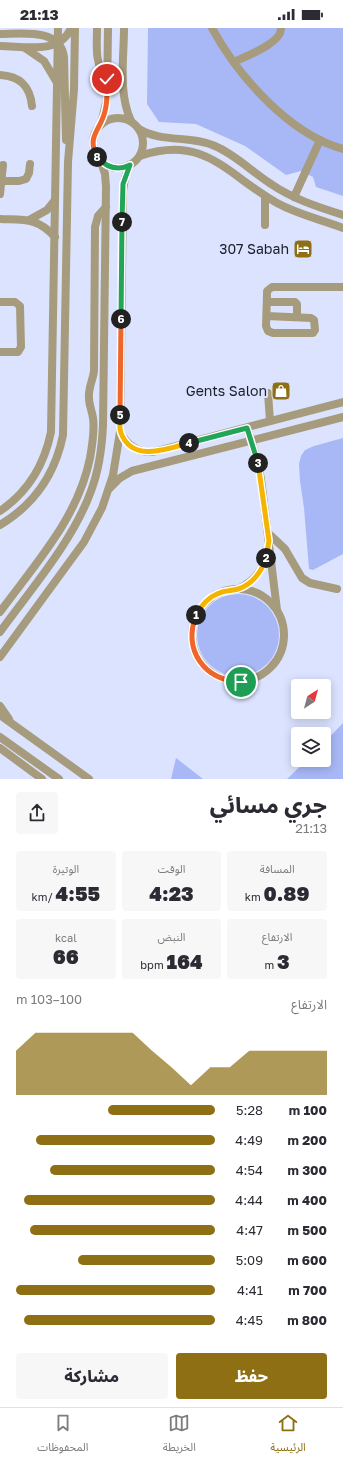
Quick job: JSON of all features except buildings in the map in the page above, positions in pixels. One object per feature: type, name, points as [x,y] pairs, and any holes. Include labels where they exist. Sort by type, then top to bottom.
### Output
[{"type":"street","points":[[22,34],[36,28]]},
{"type":"street","points":[[0,511],[18,498],[33,478],[45,456],[51,432],[57,82],[59,44],[58,28]]},
{"type":"street","points":[[0,46],[47,47],[59,44],[67,36],[71,28]]},
{"type":"street","points":[[0,525],[20,512],[42,488],[57,460],[64,435],[68,162],[72,113],[75,28]]},
{"type":"street","points":[[97,28],[98,61],[101,71],[107,79]]},
{"type":"street","points":[[0,632],[78,521],[93,485],[102,442],[106,180],[101,162],[97,157],[93,146],[94,134],[101,124],[106,105],[108,28]]},
{"type":"street","points":[[124,28],[125,105],[131,121],[139,129],[154,136],[195,140],[217,147],[271,184],[294,197],[343,215]]},
{"type":"street","points":[[212,28],[234,62],[270,102],[291,121],[320,140],[343,150]]},
{"type":"street","points":[[234,62],[276,40],[281,34],[281,28]]},
{"type":"street","points":[[0,34],[46,35],[59,44],[64,57],[65,119],[68,162]]},
{"type":"street","points":[[21,46],[34,52],[44,60],[52,71],[57,82]]},
{"type":"street","points":[[0,75],[14,77],[29,90],[32,106]]},
{"type":"street","points":[[101,124],[112,118],[131,121]]},
{"type":"street","points":[[139,129],[143,142],[140,156]]},
{"type":"street","points":[[294,197],[320,140]]},
{"type":"street","points":[[0,663],[3,654],[84,542],[99,514],[116,462],[120,432],[123,191],[124,178],[130,165],[140,156],[165,150],[188,151],[202,154],[222,164],[265,196],[300,214],[343,228]]},
{"type":"street","points":[[101,162],[115,168],[130,165]]},
{"type":"street","points":[[2,164],[1,188],[26,179],[30,173],[30,164]]},
{"type":"street","points":[[264,225],[265,196]]},
{"type":"street","points":[[29,220],[47,210],[55,200]]},
{"type":"street","points":[[0,612],[67,519],[82,484],[92,441],[94,421],[89,393],[94,375],[95,227],[98,216],[106,207]]},
{"type":"street","points":[[0,219],[29,220],[40,224],[55,237]]},
{"type":"street","points":[[266,316],[313,318],[314,332],[270,332],[266,328],[266,316],[266,302],[267,292],[272,286],[343,287]]},
{"type":"street","points":[[0,302],[15,302],[19,304],[21,347],[18,352],[0,352]]},
{"type":"street","points":[[266,302],[295,302],[297,304],[297,317]]},
{"type":"street","points":[[94,350],[104,350]]},
{"type":"street","points":[[268,393],[270,422]]},
{"type":"street","points":[[120,432],[131,446],[140,451],[158,451],[343,402]]},
{"type":"street","points":[[108,490],[120,478],[132,471],[343,417]]},
{"type":"street","points":[[247,428],[259,469],[268,537],[277,611],[284,631],[281,652],[276,661],[265,673],[251,680],[230,681],[220,678],[203,666],[197,657],[192,642],[192,626],[196,616],[208,599],[218,594],[238,589],[251,582],[261,570],[267,557],[268,537]]},
{"type":"street","points":[[92,441],[102,442]]},
{"type":"street","points":[[268,537],[285,549],[302,578],[310,583],[337,589]]},
{"type":"street","points":[[238,589],[247,590],[260,595],[272,604],[277,611]]},
{"type":"street","points":[[0,706],[11,723]]},
{"type":"street","points":[[0,716],[89,779]]},
{"type":"street","points":[[0,737],[59,779]]},
{"type":"street","points":[[0,748],[42,779]]},
{"type":"shaded area","points":[[148,28],[343,28],[343,196],[316,187],[313,177],[301,171],[286,175],[245,146],[196,124],[159,122],[147,104]]},
{"type":"shaded area","points":[[343,438],[343,554],[313,570],[309,569],[299,464],[301,456],[305,450]]},
{"type":"shaded area","points":[[238,594],[254,597],[267,606],[276,619],[279,635],[276,651],[267,664],[254,673],[238,676],[222,673],[209,664],[200,651],[197,635],[200,619],[209,606],[222,597]]},
{"type":"shaded area","points":[[343,723],[343,779],[287,779],[300,767],[331,767],[331,736]]},
{"type":"shaded area","points":[[176,758],[203,779],[171,779]]},
{"type":"place","name":"307 Sabah","points":[[303,249]]},
{"type":"place","name":"Gents Salon","points":[[281,391]]},
{"type":"route","points":[[107,79],[107,99],[105,112],[101,124],[94,134],[94,152],[101,162],[110,167],[120,168],[130,165],[123,184],[120,432],[131,446],[140,451],[153,452],[247,428],[257,459],[269,541],[267,557],[261,570],[251,582],[238,589],[228,590],[208,599],[196,616],[192,626],[191,636],[197,657],[210,673],[230,681],[241,682]]}]
